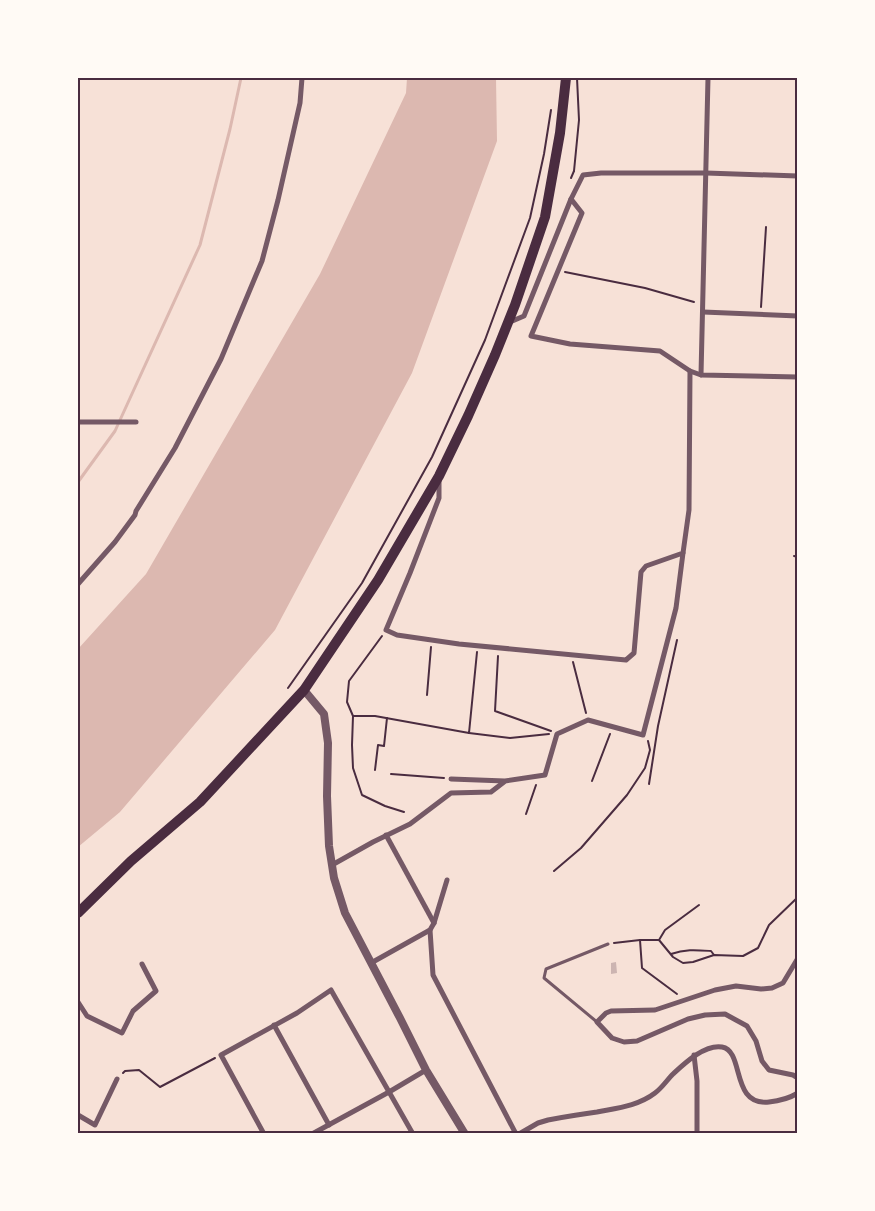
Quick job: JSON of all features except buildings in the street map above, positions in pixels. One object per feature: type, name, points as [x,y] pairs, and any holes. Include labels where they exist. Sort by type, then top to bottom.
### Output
[{"type":"highway","points":[[78,913],[131,862],[200,802],[304,690],[378,580],[439,476],[495,355],[545,217],[560,133],[566,78]]},
{"type":"street","points":[[78,584],[115,542],[135,515],[175,448],[221,359],[262,261],[300,103],[302,78]]},
{"type":"street","points":[[701,375],[708,78]]},
{"type":"street","points":[[508,323],[524,316],[582,175],[601,173],[706,173],[798,176]]},
{"type":"street","points":[[571,199],[582,213],[531,336],[570,344],[660,351],[690,371],[701,375],[798,377]]},
{"type":"street","points":[[703,312],[798,316]]},
{"type":"street","points":[[451,779],[504,781],[545,775],[558,734],[588,720],[643,735],[676,608],[689,510],[690,371]]},
{"type":"street","points":[[78,422],[136,422]]},
{"type":"street","points":[[439,476],[439,498],[386,630],[397,635],[477,646],[626,660],[634,653],[640,572],[646,566],[682,553]]},
{"type":"street","points":[[304,690],[324,714],[328,743],[327,796],[329,846],[334,878],[345,913],[426,1070],[465,1134]]},
{"type":"street","points":[[332,865],[410,824],[451,793],[491,792],[504,781]]},
{"type":"street","points":[[386,835],[434,923]]},
{"type":"street","points":[[371,963],[430,930],[448,880]]},
{"type":"street","points":[[430,930],[433,975],[517,1134],[548,1120],[624,1107],[644,1101],[657,1092],[694,1055],[712,1047],[721,1046],[727,1048],[733,1057],[745,1093],[753,1100],[763,1103],[779,1101],[790,1098],[798,1093]]},
{"type":"street","points":[[798,958],[782,983],[772,988],[736,986],[715,990],[656,1010],[611,1011],[606,1013],[597,1022],[612,1038],[624,1042],[637,1042],[688,1019],[705,1015],[725,1014],[747,1026],[756,1041],[762,1061],[769,1070],[793,1075],[798,1078]]},
{"type":"street","points":[[78,1002],[86,1016],[122,1033],[133,1011],[156,991],[142,964]]},
{"type":"street","points":[[264,1134],[221,1055],[297,1012],[331,990],[413,1134]]},
{"type":"street","points":[[274,1025],[329,1125]]},
{"type":"street","points":[[694,1055],[697,1081],[697,1134]]},
{"type":"street","points":[[312,1134],[426,1070]]},
{"type":"street","points":[[78,1114],[95,1124],[117,1079]]},
{"type":"lane","points":[[597,1022],[544,978],[546,969],[608,944]]},
{"type":"path","points":[[577,78],[579,120],[574,171],[582,175]]},
{"type":"path","points":[[288,688],[362,583],[432,457],[485,340],[530,218],[552,106]]},
{"type":"path","points":[[761,314],[766,228]]},
{"type":"path","points":[[558,271],[645,288],[702,304]]},
{"type":"path","points":[[386,630],[349,681],[347,702],[353,716],[353,768],[362,795],[385,806],[404,812]]},
{"type":"path","points":[[427,695],[431,639]]},
{"type":"path","points":[[649,784],[658,726],[677,640]]},
{"type":"path","points":[[470,734],[477,646]]},
{"type":"path","points":[[499,648],[495,711],[558,734]]},
{"type":"path","points":[[571,655],[588,720]]},
{"type":"path","points":[[353,716],[375,716],[470,734],[510,738],[558,734]]},
{"type":"path","points":[[375,770],[378,746],[384,746],[387,718]]},
{"type":"path","points":[[592,781],[613,727]]},
{"type":"path","points":[[554,871],[581,848],[627,794],[645,768],[650,750],[648,741],[643,735]]},
{"type":"path","points":[[391,774],[451,779]]},
{"type":"path","points":[[526,814],[539,776]]},
{"type":"path","points":[[659,940],[673,957],[683,963],[693,962],[714,955],[744,956],[758,948],[769,925],[798,897]]},
{"type":"path","points":[[659,940],[665,930],[699,905]]},
{"type":"path","points":[[640,940],[642,968],[685,1000]]},
{"type":"path","points":[[608,944],[659,940]]},
{"type":"path","points":[[670,954],[683,950],[698,950],[711,951],[714,955]]},
{"type":"path","points":[[117,1079],[125,1071],[139,1070],[160,1087],[221,1055]]},
{"type":"shaded area","points":[[407,78],[496,78],[497,141],[412,373],[275,630],[120,812],[78,847],[78,649],[146,574],[320,274],[406,93]]},
{"type":"waterway","points":[[78,482],[115,431],[200,245],[241,78]]}]
